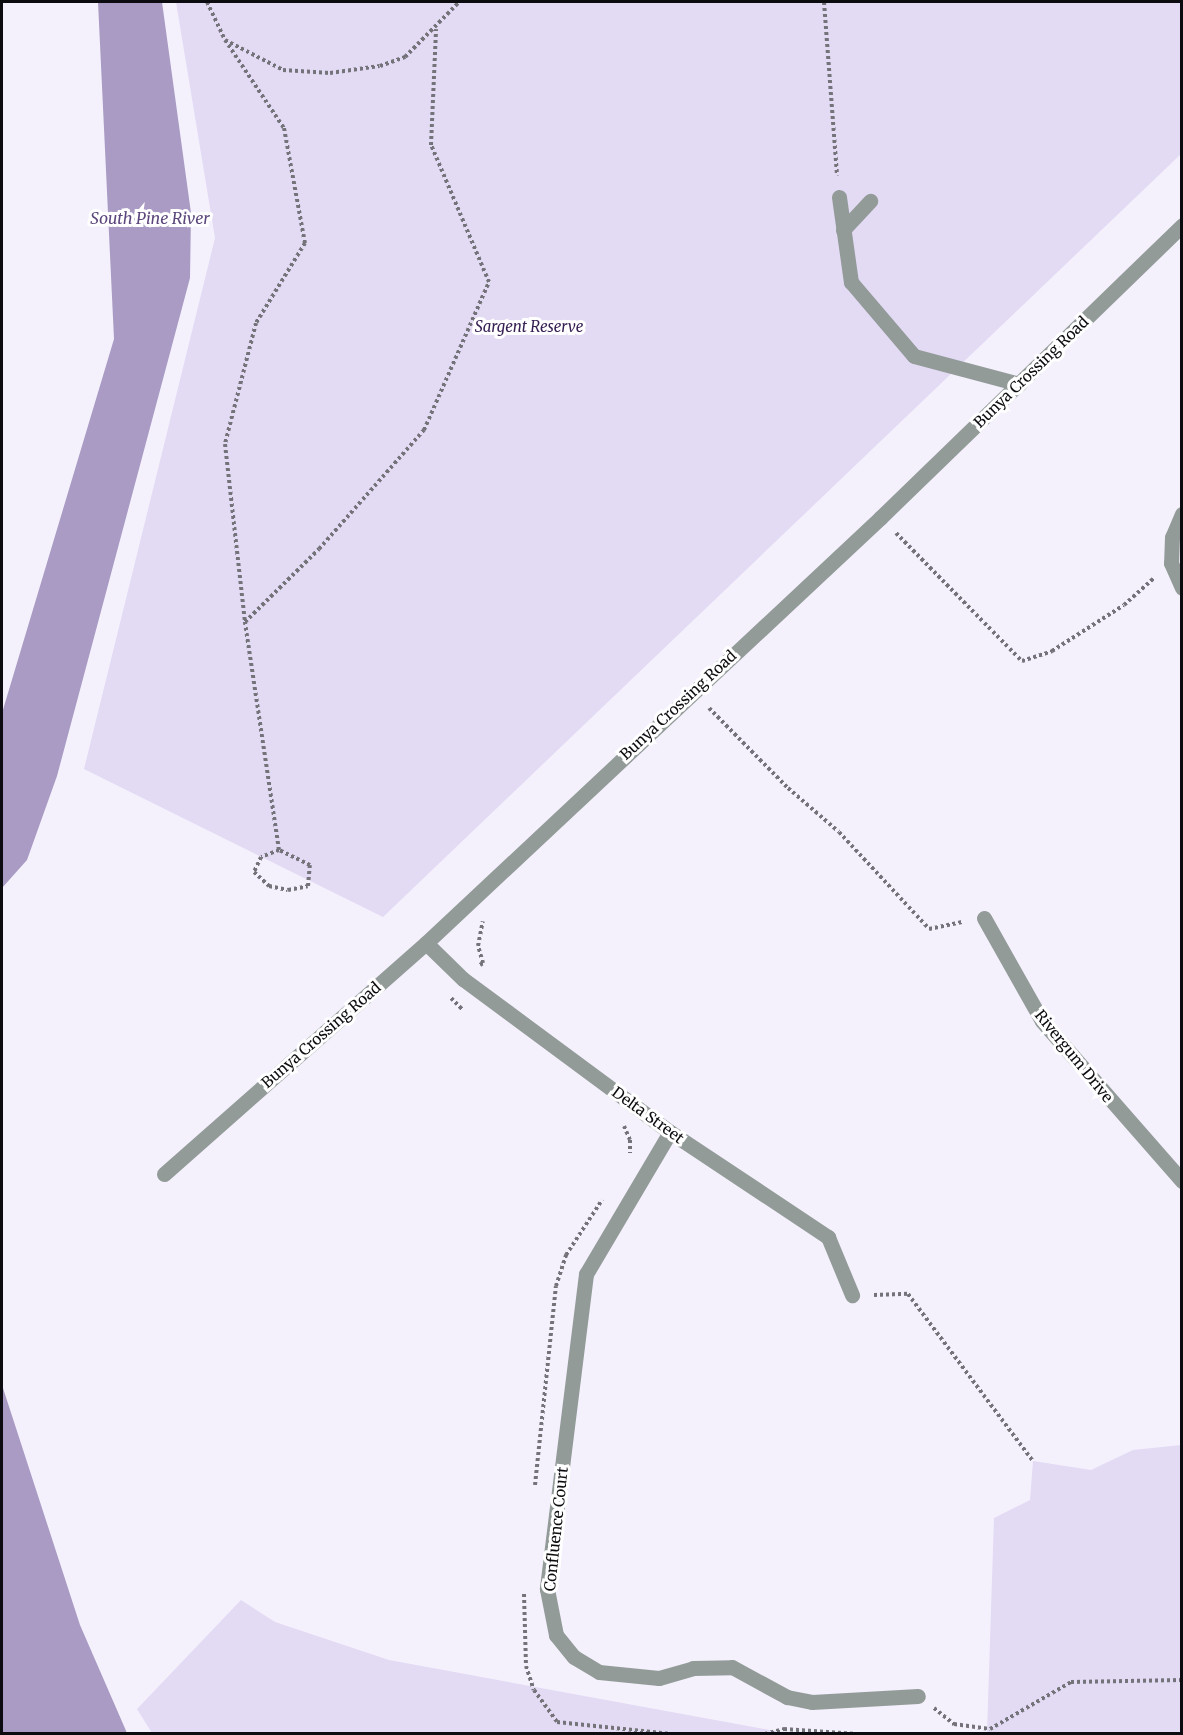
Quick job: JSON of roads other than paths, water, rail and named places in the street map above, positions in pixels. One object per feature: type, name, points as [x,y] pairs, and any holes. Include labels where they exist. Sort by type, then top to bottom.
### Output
[{"type":"street","points":[[839,197],[850,282],[914,356],[1019,384]]},
{"type":"street","points":[[843,230],[870,201]]},
{"type":"street","name":"Bunya Crossing Road","points":[[164,1174],[426,943],[1019,384],[1182,225]]},
{"type":"street","points":[[1182,514],[1172,537],[1171,563],[1182,588]]},
{"type":"street","name":"Rivergum Drive","points":[[984,918],[1042,1021],[1182,1181]]},
{"type":"street","name":"Delta Street","points":[[426,943],[463,979],[670,1132],[828,1237],[852,1295]]},
{"type":"street","name":"Confluence Court","points":[[670,1132],[586,1274],[546,1589],[556,1635],[574,1657],[599,1672],[659,1678],[693,1668],[732,1667],[787,1697],[812,1702],[918,1696]]},
{"type":"water","name":"South Pine River","points":[[98,2],[162,2],[191,213],[190,278],[57,776],[27,860],[2,888],[2,713],[114,339]]},
{"type":"water","points":[[2,1385],[80,1625],[127,1733],[2,1733]]},
{"type":"park label","name":"Sargent Reserve","points":[[529,327]]}]
